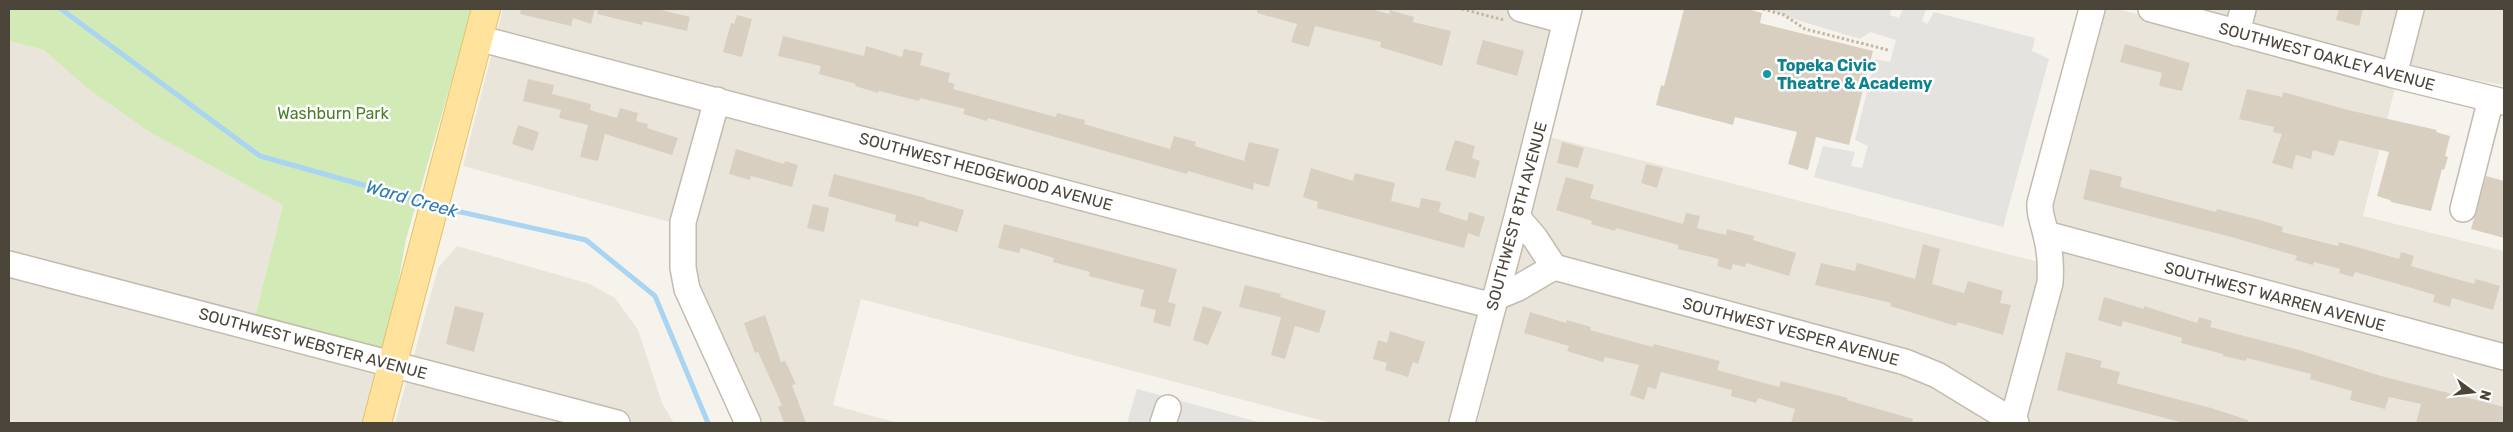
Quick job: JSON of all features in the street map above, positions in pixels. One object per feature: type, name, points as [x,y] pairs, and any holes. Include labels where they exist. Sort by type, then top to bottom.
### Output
[{"type":"main road","points":[[377,423],[486,9]]},
{"type":"street","points":[[1521,9],[1568,15]]},
{"type":"street","points":[[2013,423],[2050,283],[2050,262],[2046,234],[2039,212],[2040,204],[2092,9]]},
{"type":"street","name":"SOUTHWEST OAKLEY AVENUE","points":[[2151,9],[2394,75],[2498,101]]},
{"type":"street","points":[[2237,32],[2244,9]]},
{"type":"street","points":[[2394,75],[2411,9]]},
{"type":"street","name":"SOUTHWEST 8TH AVENUE","points":[[1462,423],[1568,15]]},
{"type":"street","name":"SOUTHWEST HEDGEWOOD AVENUE","points":[[478,38],[1493,302]]},
{"type":"street","points":[[717,100],[683,222],[683,268],[686,289],[748,423]]},
{"type":"street","points":[[2463,209],[2498,101]]},
{"type":"street","points":[[1493,302],[1554,267],[1535,238],[1517,217]]},
{"type":"street","name":"SOUTHWEST WARREN AVENUE","points":[[2046,234],[2504,357]]},
{"type":"street","name":"SOUTHWEST WEBSTER AVENUE","points":[[9,264],[617,423]]},
{"type":"street","name":"SOUTHWEST VESPER AVENUE","points":[[1554,267],[1905,362],[1938,375],[2013,423]]},
{"type":"path","points":[[1763,9],[1784,15],[1805,29],[1888,50]]},
{"type":"shaded area","points":[[503,9],[1558,9],[1450,423],[1331,423],[861,299],[833,405],[898,423],[763,423],[702,296],[697,268],[695,229],[463,166]]},
{"type":"shaded area","points":[[1768,9],[1891,9],[1890,15],[1899,18],[1903,9],[1926,9],[1922,21],[1927,24],[1934,12],[2035,38],[2032,51],[2049,59],[2003,227],[1814,177],[1823,146],[1855,152],[1851,166],[1862,168],[1868,146],[1855,140],[1875,59],[1890,62],[1896,40],[1870,32],[1860,39]]},
{"type":"shaded area","points":[[2105,9],[2118,9],[2396,84],[2363,216],[2504,251],[2504,423],[1477,423],[1550,137],[2062,268],[2052,211],[2101,15]]},
{"type":"shaded area","points":[[2194,9],[2504,9],[2504,85],[2426,71]]},
{"type":"shaded area","points":[[9,41],[44,50],[88,89],[151,133],[283,205],[255,317],[374,373],[376,381],[365,423],[9,423]]},
{"type":"shaded area","points":[[457,246],[590,284],[615,298],[638,330],[662,403],[674,423],[395,423],[438,268]]},
{"type":"shaded area","points":[[1137,389],[1262,423],[1127,423]]},
{"type":"green space","name":"Washburn Park","points":[[9,9],[472,9],[406,239],[395,301],[383,346],[380,348],[255,317],[283,205],[151,133],[88,89],[44,50],[9,41]]},
{"type":"building","points":[[521,9],[595,9],[591,24],[573,18],[571,26],[520,14]]},
{"type":"building","points":[[598,9],[657,9],[690,17],[687,31],[643,21],[642,25],[597,14]]},
{"type":"building","points":[[1257,9],[1371,9],[1389,14],[1390,10],[1414,17],[1413,22],[1451,31],[1442,66],[1380,47],[1381,42],[1315,26],[1309,47],[1291,42],[1297,24],[1257,13]]},
{"type":"building","name":"Topeka Civic Theatre & Academy","points":[[1684,9],[1748,9],[1762,13],[1760,23],[1873,51],[1849,145],[1816,137],[1808,170],[1788,164],[1797,132],[1735,117],[1733,125],[1656,105],[1661,85],[1664,86]]},
{"type":"building","points":[[2339,9],[2363,9],[2359,26],[2336,20]]},
{"type":"building","points":[[737,15],[752,19],[742,57],[723,52],[731,23],[734,24]]},
{"type":"building","points":[[783,36],[864,56],[866,46],[902,57],[904,49],[923,53],[920,65],[950,73],[948,82],[955,84],[953,89],[1056,117],[1057,113],[1085,120],[1084,124],[1170,149],[1174,136],[1196,142],[1195,146],[1244,161],[1249,142],[1279,149],[1269,187],[1254,183],[1253,190],[1188,171],[1187,174],[988,118],[987,121],[963,114],[965,109],[920,98],[919,101],[879,91],[878,93],[855,86],[856,84],[819,74],[821,66],[778,56]]},
{"type":"building","points":[[1483,40],[1524,51],[1517,76],[1476,64]]},
{"type":"building","points":[[2125,44],[2190,63],[2182,91],[2159,86],[2162,73],[2120,62]]},
{"type":"building","points":[[528,79],[554,85],[552,94],[591,104],[590,110],[617,118],[620,108],[638,113],[636,121],[648,124],[647,128],[678,138],[672,155],[605,134],[598,161],[580,157],[588,125],[559,118],[561,110],[523,101]]},
{"type":"building","points":[[2247,89],[2282,97],[2283,92],[2348,110],[2437,130],[2436,132],[2450,136],[2445,156],[2448,157],[2444,170],[2442,169],[2431,211],[2391,202],[2377,196],[2389,152],[2339,140],[2334,156],[2313,150],[2311,159],[2296,155],[2292,169],[2272,163],[2282,134],[2273,132],[2274,127],[2239,119]]},
{"type":"building","points":[[518,125],[539,132],[533,151],[512,144]]},
{"type":"building","points":[[1455,140],[1475,146],[1472,158],[1480,161],[1475,178],[1445,170]]},
{"type":"building","points":[[1562,142],[1584,148],[1578,168],[1557,163]]},
{"type":"building","points":[[736,149],[784,164],[785,161],[798,165],[792,187],[751,176],[750,180],[729,174]]},
{"type":"building","points":[[1646,164],[1663,168],[1657,188],[1641,183]]},
{"type":"building","points":[[1311,168],[1353,181],[1355,173],[1395,183],[1391,201],[1419,208],[1421,198],[1441,202],[1439,212],[1467,221],[1469,212],[1485,217],[1479,237],[1468,233],[1464,248],[1317,208],[1318,202],[1303,197]]},
{"type":"building","points":[[2090,169],[2122,177],[2120,187],[2216,212],[2217,209],[2260,220],[2283,227],[2282,232],[2338,246],[2339,242],[2399,259],[2401,252],[2414,256],[2411,266],[2474,284],[2476,279],[2500,286],[2493,310],[2452,298],[2450,307],[2433,302],[2435,295],[2405,286],[2355,272],[2353,277],[2339,273],[2340,269],[2314,262],[2313,265],[2295,260],[2297,256],[2235,238],[2083,199]]},
{"type":"building","points":[[834,174],[964,210],[957,232],[920,221],[918,227],[895,221],[896,215],[828,196]]},
{"type":"building","points":[[2486,176],[2504,181],[2504,238],[2471,229]]},
{"type":"building","points":[[1566,177],[1594,185],[1590,198],[1683,224],[1686,213],[1700,216],[1697,228],[1726,235],[1727,229],[1754,236],[1753,240],[1796,253],[1789,276],[1746,263],[1745,267],[1733,264],[1731,270],[1717,266],[1719,259],[1678,249],[1678,245],[1616,228],[1615,231],[1591,224],[1592,221],[1556,210]]},
{"type":"building","points":[[813,204],[829,208],[824,232],[807,228]]},
{"type":"building","points":[[1004,224],[1177,269],[1168,302],[1176,304],[1170,327],[1153,322],[1156,310],[1140,306],[1144,290],[1089,276],[1090,272],[1053,262],[1054,258],[1021,248],[1019,253],[998,248]]},
{"type":"building","points":[[1923,244],[1940,249],[1932,284],[1964,293],[1968,281],[2003,291],[2000,303],[2011,305],[2003,335],[1958,322],[1956,326],[1890,306],[1891,303],[1815,285],[1821,263],[1855,271],[1857,263],[1915,279]]},
{"type":"building","points":[[1245,285],[1281,294],[1280,297],[1326,311],[1319,333],[1295,326],[1285,359],[1271,355],[1281,317],[1239,307]]},
{"type":"building","points":[[2104,297],[2144,309],[2144,306],[2197,323],[2199,317],[2212,321],[2210,327],[2299,350],[2381,376],[2504,407],[2504,423],[2416,423],[2421,404],[2389,397],[2385,409],[2350,400],[2352,391],[2310,379],[2311,374],[2247,358],[2246,361],[2223,356],[2223,354],[2181,343],[2182,338],[2123,321],[2121,327],[2098,320]]},
{"type":"building","points":[[455,306],[484,313],[474,352],[446,344]]},
{"type":"building","points":[[1203,306],[1222,312],[1208,345],[1193,340]]},
{"type":"building","points":[[1530,312],[1566,323],[1567,320],[1591,327],[1590,330],[1653,347],[1654,344],[1720,361],[1717,370],[1779,387],[1781,381],[1848,398],[1847,400],[1913,419],[1912,423],[1791,423],[1795,409],[1758,398],[1756,403],[1731,396],[1732,390],[1661,372],[1656,389],[1648,387],[1644,400],[1630,395],[1639,365],[1605,357],[1603,362],[1567,351],[1569,346],[1524,333]]},
{"type":"building","points":[[765,315],[781,362],[785,361],[796,384],[792,385],[806,423],[784,423],[778,407],[782,405],[758,352],[755,353],[744,323]]},
{"type":"building","points":[[1390,331],[1425,342],[1418,364],[1413,362],[1408,377],[1385,370],[1387,363],[1373,359],[1378,340],[1387,343]]},
{"type":"building","points":[[2066,352],[2102,361],[2100,367],[2120,372],[2117,383],[2119,384],[2211,408],[2248,420],[2248,423],[2184,423],[2057,390]]},
{"type":"waterway","name":"Ward Creek","points":[[61,9],[260,156],[427,203]]},
{"type":"waterway","name":"Ward Creek","points":[[443,208],[586,240],[655,296],[708,423]]},
{"type":"place","name":"Topeka Civic Theatre & Academy","points":[[1767,74]]}]
